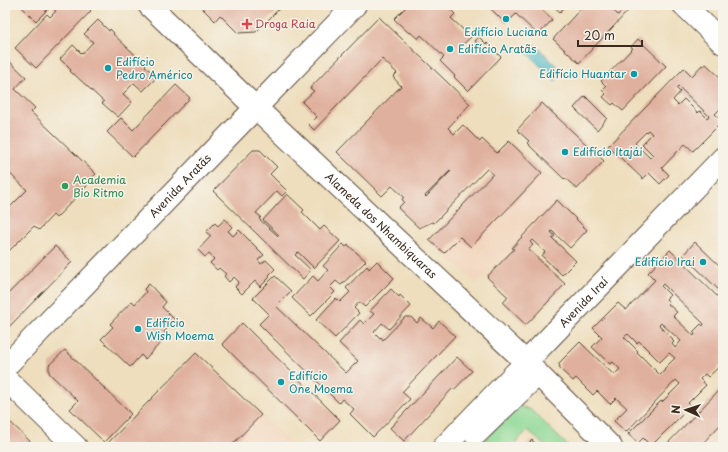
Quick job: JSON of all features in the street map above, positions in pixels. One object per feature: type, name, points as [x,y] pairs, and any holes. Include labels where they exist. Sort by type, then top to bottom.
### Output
[{"type":"street","name":"Alameda dos Nhambiquaras","points":[[149,5],[255,108],[532,368],[611,447]]},
{"type":"street","name":"Avenida Aratãs","points":[[5,367],[355,5]]},
{"type":"street","points":[[684,5],[723,43]]},
{"type":"street","name":"Avenida Iraí","points":[[444,447],[532,368],[723,158]]},
{"type":"street","points":[[464,447],[483,428],[532,368]]},
{"type":"street","points":[[5,378],[76,447]]},
{"type":"shaded area","points":[[517,149],[564,193],[477,284],[429,240]]},
{"type":"shaded area","points":[[261,415],[295,447],[230,447]]},
{"type":"shaded area","points":[[723,427],[723,447],[704,447]]},
{"type":"green space","points":[[519,407],[531,410],[569,447],[546,447],[528,430],[511,447],[478,447],[514,410]]},
{"type":"water","points":[[535,44],[563,73],[555,81],[527,53]]},
{"type":"building","points":[[20,5],[52,5],[36,21]]},
{"type":"building","points":[[57,5],[88,5],[87,7],[91,11],[36,68],[15,48],[47,14],[50,17],[56,11],[53,9]]},
{"type":"building","name":"Droga Raia","points":[[199,5],[276,5],[280,8],[256,32],[238,33],[220,15],[215,21]]},
{"type":"building","name":"Edifício Aratãs","points":[[408,5],[446,5],[455,14],[451,18],[471,37],[461,46],[468,52],[477,43],[475,41],[479,37],[501,57],[468,91],[440,61],[444,57],[421,35],[418,39],[394,19]]},
{"type":"building","points":[[487,5],[538,5],[552,20],[538,35],[516,14],[506,24]]},
{"type":"building","points":[[552,5],[567,5],[560,12]]},
{"type":"building","points":[[584,5],[608,5],[618,15],[623,9],[627,12],[579,63],[553,39]]},
{"type":"building","points":[[379,17],[470,104],[448,128],[454,134],[463,125],[480,142],[482,139],[497,153],[509,141],[542,173],[471,247],[460,237],[444,253],[429,240],[493,174],[487,169],[434,223],[432,222],[419,228],[398,208],[404,202],[402,199],[404,197],[392,186],[382,196],[337,152],[401,86],[393,77],[397,73],[382,59],[314,130],[309,125],[317,117],[302,102],[314,91],[310,88]],"holes":[[[451,171],[426,197],[425,196]]]},
{"type":"building","name":"Edifício Pedro Américo","points":[[98,20],[109,31],[110,29],[114,33],[113,34],[157,77],[143,91],[134,83],[123,94],[132,102],[118,117],[70,71],[71,70],[60,59],[73,45],[82,54],[93,42],[84,34]]},
{"type":"building","name":"Edifício Huantar","points":[[638,39],[666,66],[623,111],[614,103],[612,105],[603,97],[606,94],[602,90],[606,86],[601,81],[633,48],[631,47]]},
{"type":"building","points":[[5,57],[26,77],[15,89],[35,108],[31,112],[96,174],[85,184],[87,186],[56,218],[53,215],[39,230],[34,226],[5,255],[5,212],[27,190],[5,169]]},
{"type":"building","points":[[706,64],[723,80],[723,106],[715,114],[723,121],[693,151],[685,144],[677,152],[662,168],[669,175],[660,184],[649,173],[643,179],[608,146],[684,68],[692,76],[702,65],[703,66]],"holes":[[[678,86],[709,116],[707,118],[700,111],[698,113],[684,99],[678,105],[673,100],[680,92],[676,88]],[[648,130],[652,134],[642,144],[653,155],[650,158],[635,143]]]},
{"type":"building","points":[[176,85],[190,98],[133,157],[107,132],[121,118],[133,130]]},
{"type":"building","points":[[585,96],[607,118],[597,130],[574,108]]},
{"type":"building","name":"Edifício Itajái","points":[[542,103],[604,161],[577,189],[565,178],[564,179],[527,143],[529,141],[517,130]]},
{"type":"building","points":[[253,150],[260,150],[277,167],[270,174],[287,191],[282,196],[277,191],[256,213],[261,217],[259,219],[278,236],[279,235],[263,220],[287,194],[304,210],[302,212],[320,230],[324,226],[340,241],[314,268],[298,252],[295,255],[311,270],[303,279],[213,191]]},
{"type":"building","points":[[557,200],[587,230],[570,248],[552,231],[551,232],[555,236],[552,238],[576,261],[562,275],[542,256],[545,252],[532,240],[530,242],[533,245],[528,249],[565,284],[526,325],[503,303],[508,297],[487,277],[514,249],[512,248],[519,240]]},
{"type":"building","points":[[225,219],[232,227],[228,231],[233,236],[239,230],[264,255],[258,260],[261,264],[266,260],[275,269],[269,275],[270,277],[260,287],[255,281],[242,294],[235,287],[239,282],[234,277],[229,282],[224,276],[226,274],[219,268],[217,270],[210,263],[214,259],[209,254],[205,257],[198,250],[211,236],[206,232],[215,223],[218,226]]},
{"type":"building","name":"Edifício Irai","points":[[695,242],[723,269],[723,294],[683,255]]},
{"type":"building","points":[[343,244],[346,247],[348,245],[366,261],[341,285],[336,281],[330,287],[335,292],[311,316],[292,298],[313,276],[318,281],[328,270],[323,266]]},
{"type":"building","points":[[55,246],[72,262],[5,331],[5,297]]},
{"type":"building","points":[[670,250],[723,302],[723,369],[720,366],[708,377],[705,374],[700,379],[706,385],[688,403],[691,406],[651,446],[643,438],[638,443],[628,434],[680,384],[676,380],[626,432],[614,421],[627,408],[616,398],[610,404],[597,391],[593,395],[576,378],[573,381],[560,369],[559,363],[580,342],[614,375],[620,369],[613,362],[610,364],[592,347],[602,337],[593,328],[618,303],[626,310],[655,280],[648,273]],"holes":[[[663,284],[704,324],[703,326],[701,324],[693,332],[695,334],[694,336],[673,316],[677,312],[668,304],[669,302],[666,299],[670,295],[661,286]],[[661,323],[681,341],[675,348],[672,344],[674,342],[672,340],[673,339],[659,325]],[[628,334],[637,343],[639,341],[660,362],[669,353],[675,358],[660,375],[624,337]]]},
{"type":"building","points":[[377,261],[394,278],[365,307],[359,302],[354,308],[359,313],[335,338],[316,320],[336,298],[340,302],[350,292],[346,288],[367,266],[369,269]]},
{"type":"building","points":[[275,276],[291,291],[276,306],[346,373],[358,361],[339,343],[360,320],[364,324],[374,314],[370,311],[391,289],[399,297],[400,295],[411,306],[389,329],[382,323],[374,332],[380,338],[381,337],[383,340],[405,317],[411,317],[417,323],[421,318],[433,328],[439,321],[455,336],[402,392],[410,399],[373,437],[350,414],[354,409],[342,399],[339,403],[259,324],[269,314],[253,298]]},
{"type":"building","name":"Edifício Wish Moema","points":[[149,284],[166,302],[162,307],[175,320],[164,332],[168,335],[145,359],[141,355],[130,367],[101,339],[113,327],[110,324],[132,301],[135,304],[146,292],[144,289]]},
{"type":"building","name":"Edifício One Moema","points":[[242,323],[340,420],[320,441],[222,344]]},
{"type":"building","points":[[65,350],[131,414],[104,442],[70,409],[78,401],[49,373],[49,365]]},
{"type":"building","points":[[196,353],[261,415],[230,447],[110,447],[107,444]]},
{"type":"building","points":[[457,357],[472,371],[454,390],[453,388],[404,441],[390,428]]},
{"type":"building","points":[[723,386],[723,422],[699,447],[666,447],[665,446]]},
{"type":"building","points":[[5,417],[36,447],[5,447]]},
{"type":"building","points":[[532,440],[538,447],[525,447]]},
{"type":"place","name":"Edifício Luciana","points":[[506,19]]},
{"type":"place","name":"Droga Raia","points":[[247,24]]},
{"type":"place","name":"Edifício Aratãs","points":[[450,49]]},
{"type":"place","name":"Edifício Pedro Américo","points":[[108,68]]},
{"type":"place","name":"Edifício Huantar","points":[[634,74]]},
{"type":"place","name":"Edifício Itajái","points":[[565,152]]},
{"type":"place","name":"Academia Bio Ritmo","points":[[65,186]]},
{"type":"place","name":"Edifício Irai","points":[[703,262]]},
{"type":"place","name":"Edifício Wish Moema","points":[[138,329]]},
{"type":"place","name":"Edifício One Moema","points":[[281,382]]}]
